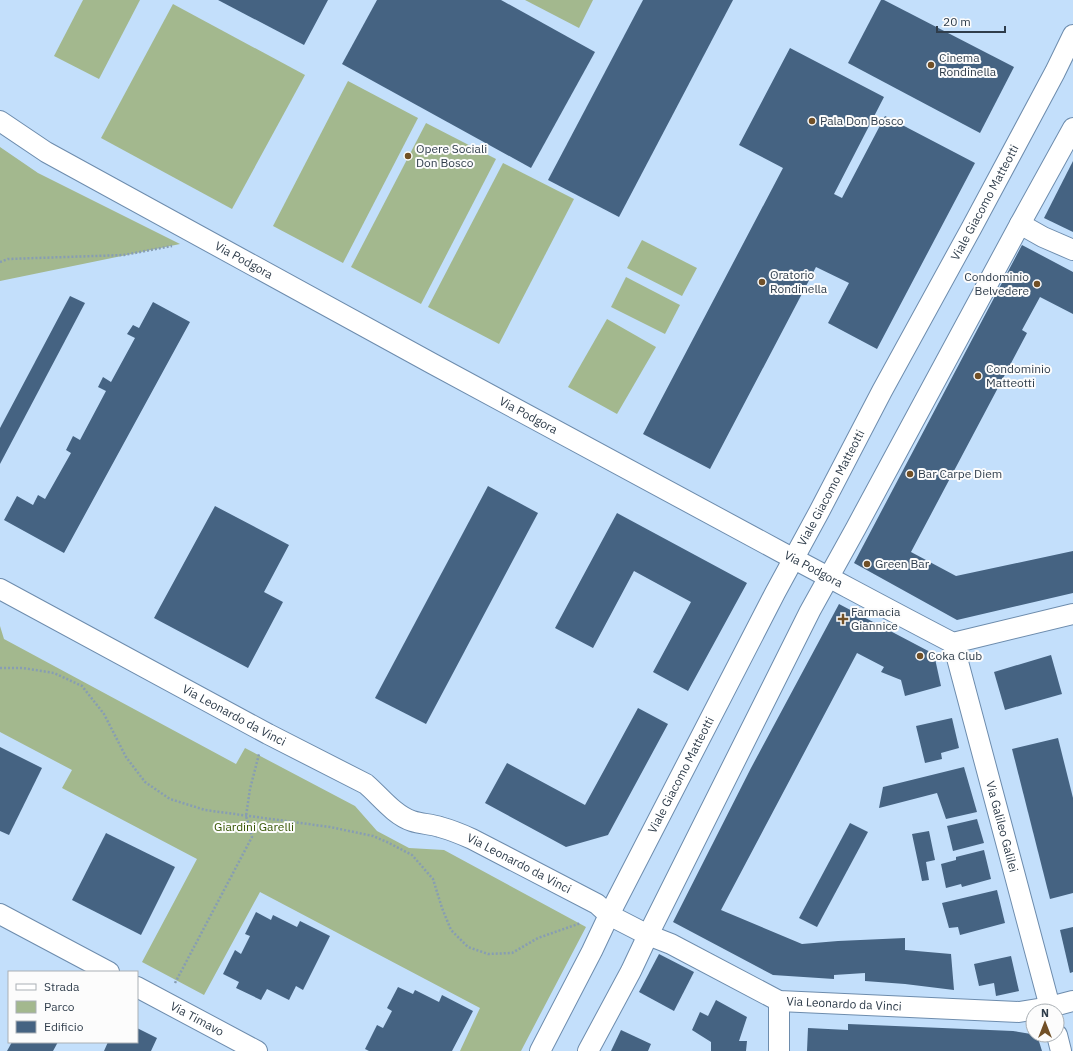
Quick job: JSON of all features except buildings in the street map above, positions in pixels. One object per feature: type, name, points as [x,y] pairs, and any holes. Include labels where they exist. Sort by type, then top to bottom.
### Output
[{"type":"street","name":"Viale Giacomo Matteotti","points":[[540,1051],[794,558],[882,392],[972,227],[1068,58],[1073,35]]},
{"type":"street","name":"Via Podgora","points":[[0,121],[46,152],[433,364],[829,576],[854,592],[953,643]]},
{"type":"street","points":[[588,1051],[631,971],[648,934],[806,618],[1073,128]]},
{"type":"street","points":[[1020,224],[1043,237],[1073,250]]},
{"type":"street","name":"Via Leonardo da Vinci","points":[[0,589],[268,734],[366,784],[394,810],[412,821],[440,826],[456,832],[597,904],[609,915],[671,944],[779,1001],[1025,1011]]},
{"type":"street","points":[[953,643],[1073,614]]},
{"type":"street","name":"Via Galileo Galilei","points":[[953,643],[1048,1003]]},
{"type":"street","points":[[0,914],[107,971]]},
{"type":"street","name":"Via Timavo","points":[[138,988],[257,1051]]},
{"type":"street","points":[[779,1001],[779,1051]]},
{"type":"path","points":[[0,262],[8,259],[124,255],[173,245]]},
{"type":"path","points":[[0,668],[23,668],[54,673],[82,686],[104,714],[126,757],[145,782],[170,799],[205,810],[330,827],[373,836],[412,855],[433,879],[451,930],[468,947],[488,954],[512,953],[538,938],[583,922]]},
{"type":"path","points":[[175,984],[252,837],[246,816],[250,789],[261,747]]},
{"type":"green space","points":[[83,0],[140,0],[99,79],[54,56]]},
{"type":"green space","points":[[525,0],[593,0],[579,28]]},
{"type":"green space","points":[[173,4],[305,75],[232,209],[101,138]]},
{"type":"green space","points":[[348,81],[418,118],[343,263],[273,226]]},
{"type":"green space","points":[[426,123],[496,159],[421,304],[351,267]]},
{"type":"green space","points":[[0,147],[38,173],[180,244],[0,281]]},
{"type":"green space","points":[[503,163],[574,199],[499,344],[428,307]]},
{"type":"green space","points":[[642,240],[697,268],[682,296],[627,268]]},
{"type":"green space","points":[[626,277],[680,305],[665,334],[611,307]]},
{"type":"green space","points":[[607,319],[656,347],[617,414],[568,387]]},
{"type":"green space","name":"Giardini Garelli","points":[[0,626],[4,639],[236,764],[245,748],[355,806],[377,831],[409,848],[444,850],[586,927],[521,1051],[460,1051],[480,1008],[260,892],[204,995],[142,962],[197,859],[62,788],[72,770],[0,732]]},
{"type":"place","name":"Cinema Rondinella","points":[[931,65]]},
{"type":"place","name":"Pala Don Bosco","points":[[812,121]]},
{"type":"place","name":"Opere Sociali Don Bosco","points":[[408,156]]},
{"type":"place","name":"Oratorio Rondinella","points":[[762,282]]},
{"type":"place","name":"Condominio Belvedere","points":[[1037,284]]},
{"type":"place","name":"Condominio Matteotti","points":[[978,376]]},
{"type":"place","name":"Bar Carpe Diem","points":[[910,474]]},
{"type":"place","name":"Green Bar","points":[[867,564]]},
{"type":"place","name":"Farmacia Giannice","points":[[843,619]]},
{"type":"place","name":"Coka Club","points":[[920,656]]}]
